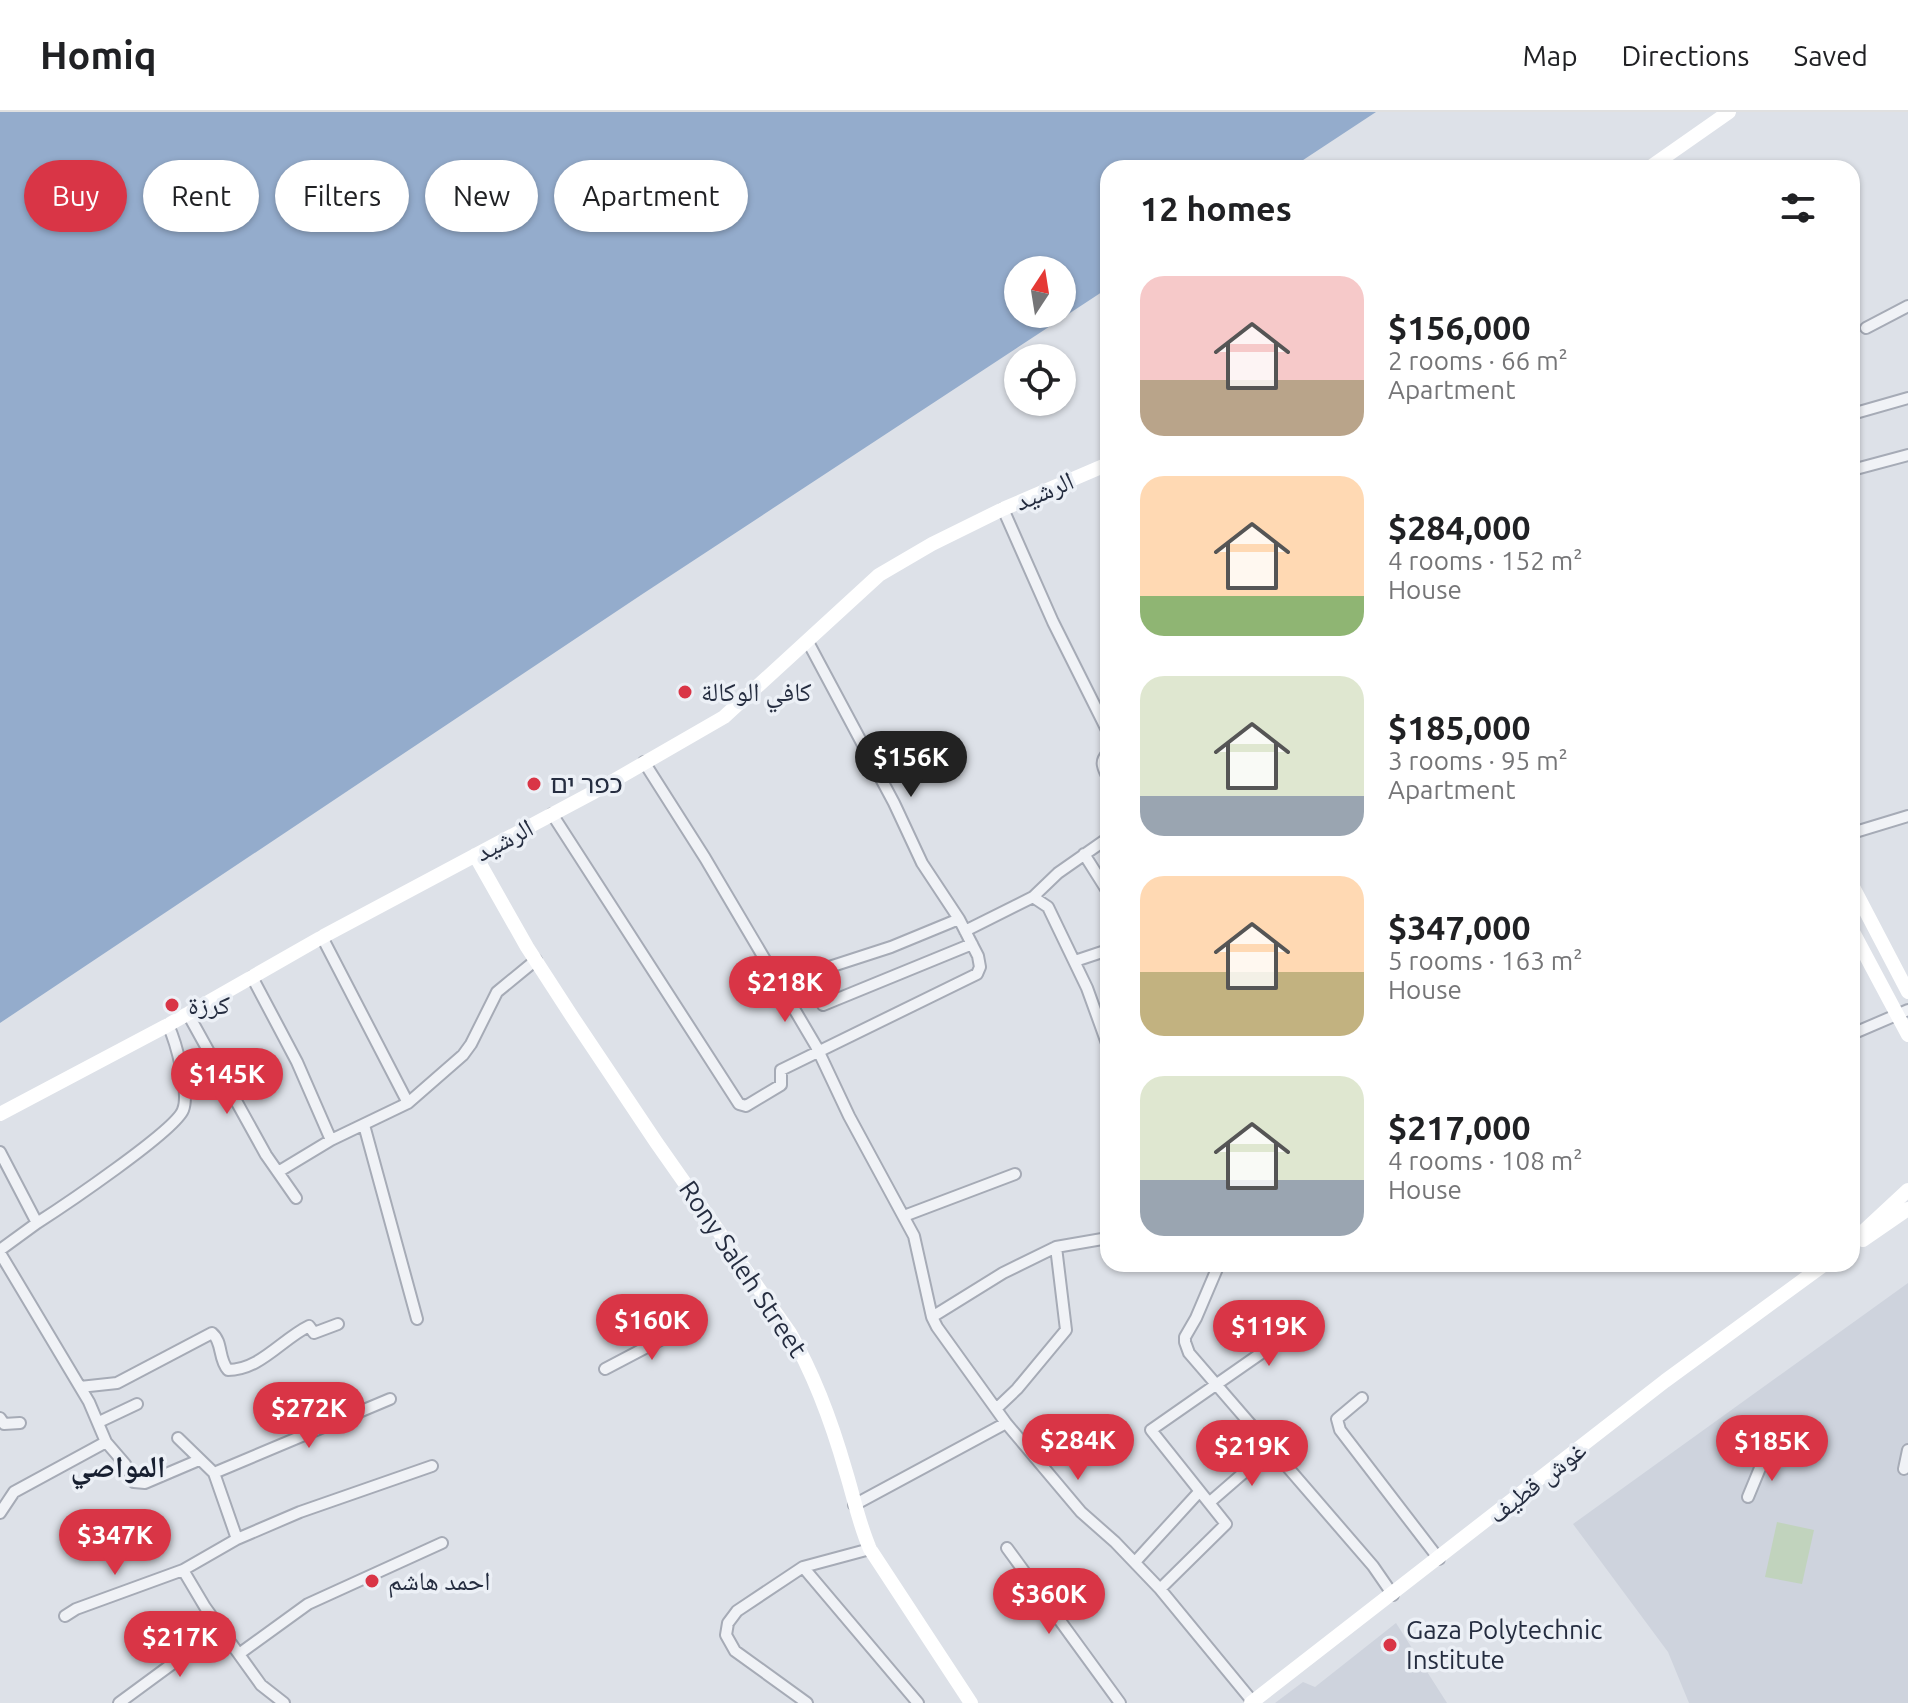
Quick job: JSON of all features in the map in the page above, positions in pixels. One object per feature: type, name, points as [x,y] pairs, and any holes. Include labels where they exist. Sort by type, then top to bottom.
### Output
[{"type":"main road","points":[[1660,160],[1729,112]]},
{"type":"main road","name":"الرشيد","points":[[0,1114],[168,1025],[724,717],[879,575],[932,544],[1003,509],[1100,467]]},
{"type":"main road","name":"Rony Saleh Street","points":[[475,855],[536,960],[656,1142],[790,1333],[805,1359],[828,1415],[860,1529],[971,1703]]},
{"type":"main road","points":[[1860,900],[1908,992]]},
{"type":"main road","points":[[1860,943],[1903,1012],[1908,1035]]},
{"type":"main road","points":[[1860,1236],[1908,1190]]},
{"type":"main road","points":[[1860,1241],[1908,1209]]},
{"type":"main road","name":"غوش قطيف","points":[[1252,1702],[1665,1381],[1814,1272]]},
{"type":"street","points":[[1866,328],[1907,307]]},
{"type":"street","points":[[1860,412],[1908,398]]},
{"type":"street","points":[[1860,468],[1908,455]]},
{"type":"street","points":[[1003,509],[1053,622],[1100,716]]},
{"type":"street","points":[[552,814],[739,1104],[746,1106],[775,1090],[781,1085],[781,1070],[977,974],[980,967],[972,944],[922,863],[899,813],[808,642]]},
{"type":"street","points":[[644,762],[780,983],[904,1216],[914,1236],[932,1317],[1006,1423],[1081,1512],[1160,1589],[1252,1702]]},
{"type":"street","points":[[1860,831],[1908,816]]},
{"type":"street","points":[[965,931],[1033,897],[1058,873],[1100,843]]},
{"type":"street","points":[[1084,854],[1100,879]]},
{"type":"street","points":[[1033,897],[1048,907],[1075,961],[1100,1023]]},
{"type":"street","points":[[780,983],[891,947],[959,919]]},
{"type":"street","points":[[322,937],[408,1103]]},
{"type":"street","points":[[823,1005],[972,944]]},
{"type":"street","points":[[1075,961],[1100,953]]},
{"type":"street","points":[[278,1172],[331,1140],[408,1103],[463,1055],[497,992],[536,960]]},
{"type":"street","points":[[252,977],[297,1062],[331,1140]]},
{"type":"street","points":[[1096,1011],[1100,1010]]},
{"type":"street","points":[[1860,1031],[1903,1012]]},
{"type":"street","points":[[188,1014],[266,1155],[296,1198]]},
{"type":"street","points":[[168,1025],[176,1048],[185,1100],[179,1117],[153,1140],[0,1252],[80,1387],[106,1442],[125,1464],[134,1482],[141,1483],[199,1460]]},
{"type":"street","points":[[364,1125],[417,1319]]},
{"type":"street","points":[[0,1152],[37,1223]]},
{"type":"street","points":[[904,1216],[1015,1174]]},
{"type":"street","points":[[932,1317],[1003,1273],[1056,1247],[1100,1239]]},
{"type":"street","points":[[996,1409],[1017,1389],[1066,1330],[1056,1247]]},
{"type":"street","points":[[1216,1272],[1185,1342],[1189,1353],[1373,1566],[1393,1595]]},
{"type":"street","points":[[80,1387],[117,1383],[212,1333],[217,1337],[223,1365],[228,1370],[236,1370],[258,1362],[309,1326],[314,1333],[338,1324]]},
{"type":"street","points":[[1160,1589],[1226,1524],[1151,1430],[1303,1324]]},
{"type":"street","points":[[605,1369],[683,1328]]},
{"type":"street","points":[[1362,1398],[1337,1419],[1340,1430],[1439,1559]]},
{"type":"street","points":[[214,1473],[390,1399]]},
{"type":"street","points":[[99,1422],[137,1404]]},
{"type":"street","points":[[0,1418],[4,1424],[20,1423]]},
{"type":"street","points":[[854,1505],[1006,1423]]},
{"type":"street","points":[[178,1438],[214,1473],[237,1539]]},
{"type":"street","points":[[0,1513],[14,1492],[106,1442]]},
{"type":"street","points":[[1210,1502],[1271,1449]]},
{"type":"street","points":[[1904,1469],[1908,1450]]},
{"type":"street","points":[[1748,1497],[1765,1456]]},
{"type":"street","points":[[65,1616],[76,1609],[183,1570],[237,1539],[300,1512],[432,1466]]},
{"type":"street","points":[[1135,1562],[1199,1492]]},
{"type":"street","points":[[239,1654],[308,1604],[442,1543]]},
{"type":"street","points":[[1007,1548],[1120,1703]]},
{"type":"street","points":[[807,1703],[735,1651],[726,1635],[728,1623],[737,1611],[803,1567],[870,1549]]},
{"type":"street","points":[[803,1567],[918,1703]]},
{"type":"street","points":[[183,1570],[197,1595],[261,1685],[284,1703]]},
{"type":"street","points":[[119,1703],[221,1628]]},
{"type":"shaded area","points":[[1908,1283],[1908,1703],[1689,1703],[1668,1652],[1573,1524]]},
{"type":"shaded area","name":"Gaza Polytechnic Institute","points":[[1396,1623],[1447,1703],[1275,1703],[1303,1682],[1315,1687]]},
{"type":"green space","points":[[1777,1522],[1814,1530],[1802,1584],[1765,1577]]},
{"type":"water","points":[[0,112],[1376,112],[1303,160],[1100,160],[1100,293],[1076,309],[1076,256],[1004,256],[1004,328],[1047,328],[1023,344],[1004,344],[1004,356],[0,1023]]},
{"type":"place","name":"كافي الوكالة","points":[[685,692]]},
{"type":"place","name":"כפר ים","points":[[534,784]]},
{"type":"place","name":"كرزة","points":[[172,1005]]},
{"type":"place","name":"احمد هاشم","points":[[372,1581]]},
{"type":"place","name":"Gaza Polytechnic Institute","points":[[1390,1645]]},
{"type":"district","name":"المواصي","points":[[118,1467]]}]
